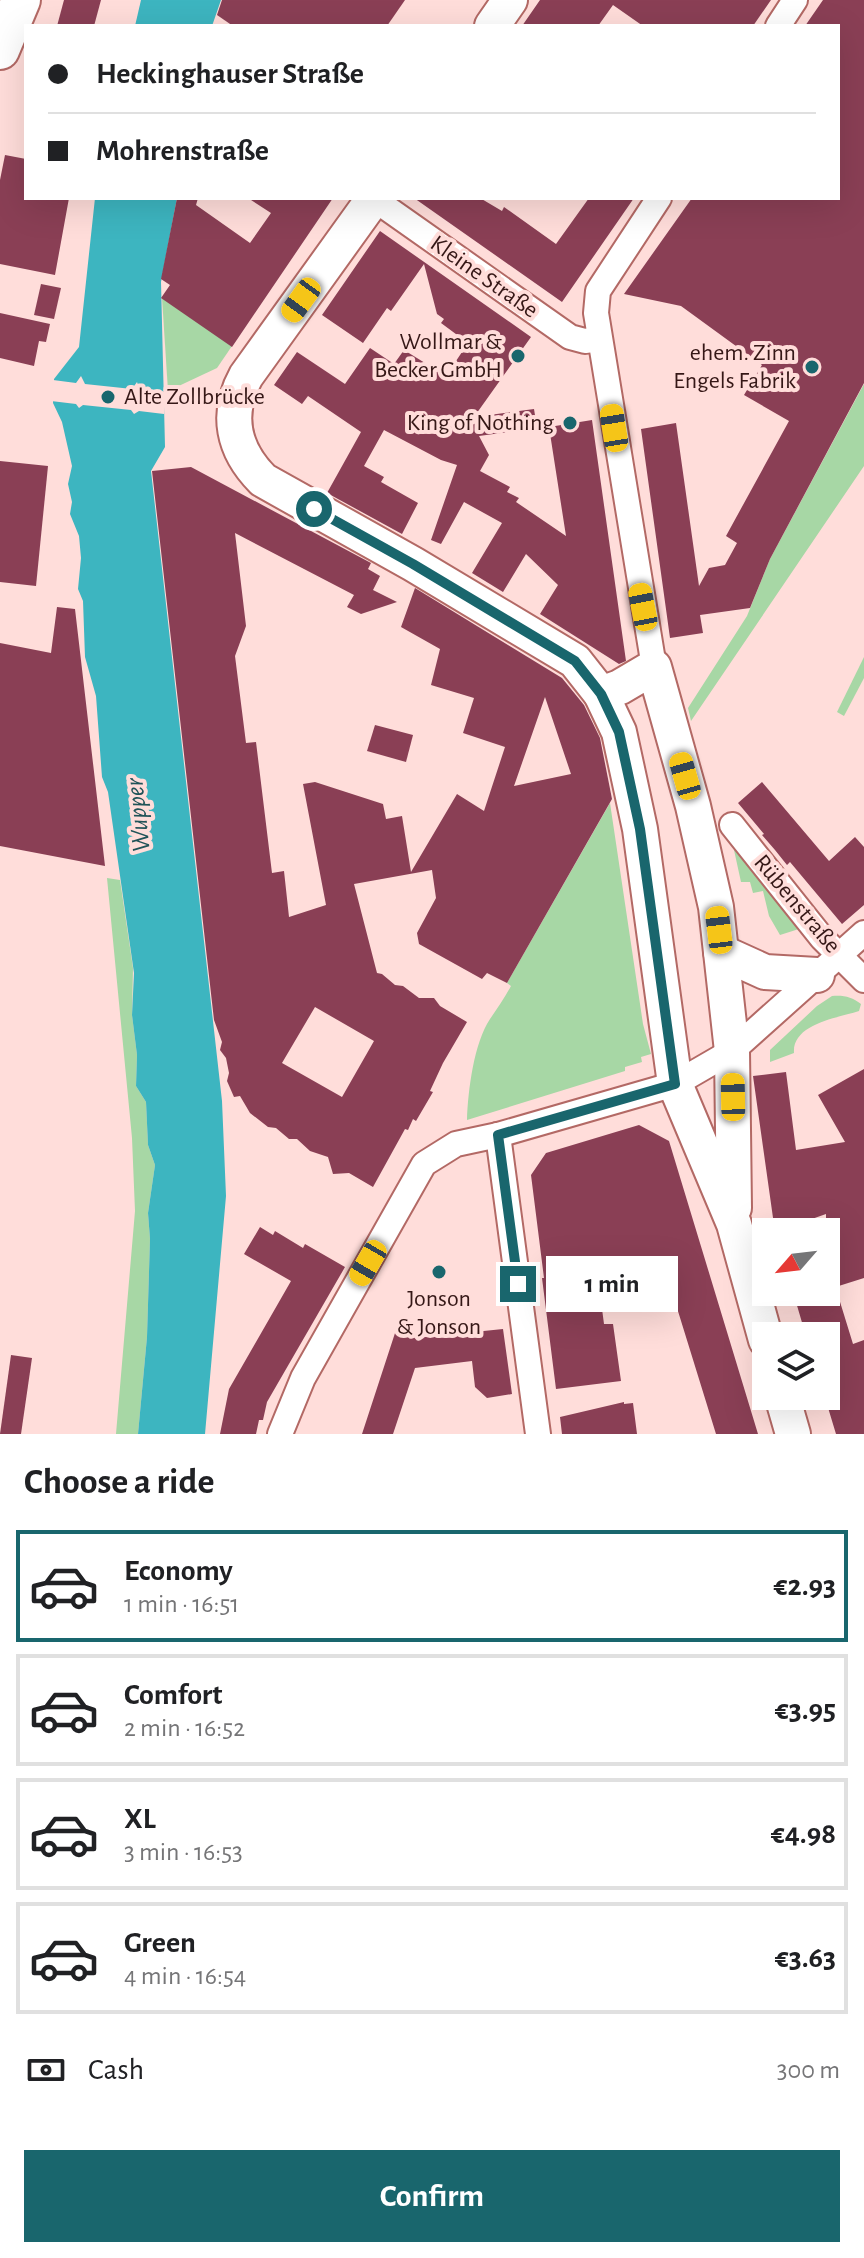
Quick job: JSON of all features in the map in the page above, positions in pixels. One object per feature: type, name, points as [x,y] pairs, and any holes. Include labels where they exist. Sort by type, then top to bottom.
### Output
[{"type":"main road","points":[[1,45],[21,0]]},
{"type":"main road","points":[[493,24],[510,0]]},
{"type":"main road","points":[[373,200],[240,387],[233,431],[242,453],[263,480],[413,564],[575,661],[601,694],[619,732],[640,829],[675,1084],[734,1224],[761,1322]]},
{"type":"main road","points":[[601,694],[654,667],[714,891],[732,1051],[734,1224]]},
{"type":"main road","points":[[721,952],[765,972],[828,966]]},
{"type":"main road","points":[[786,1410],[793,1434]]},
{"type":"street","points":[[779,24],[795,0]]},
{"type":"street","name":"Kleine Straße","points":[[375,200],[570,337],[585,341],[599,339]]},
{"type":"street","points":[[654,667],[596,313],[598,291],[658,200]]},
{"type":"street","name":"Rübenstraße","points":[[732,825],[828,966],[864,980]]},
{"type":"street","points":[[280,1434],[303,1378],[424,1164],[449,1147],[675,1084],[732,1051],[864,933]]},
{"type":"street","points":[[498,1135],[538,1434]]},
{"type":"green space","points":[[162,298],[232,346],[217,368],[168,391]]},
{"type":"green space","points":[[864,384],[864,466],[691,721],[688,708],[747,616],[770,559]]},
{"type":"green space","points":[[864,657],[864,678],[844,716],[837,712]]},
{"type":"green space","points":[[610,803],[643,1024],[651,1054],[641,1057],[642,1062],[625,1067],[625,1071],[467,1120],[473,1067],[484,1029],[511,986],[507,983]]},
{"type":"green space","points":[[737,846],[802,928],[780,935],[769,916],[763,891],[753,893],[750,882],[741,882],[734,850]]},
{"type":"green space","points":[[107,878],[120,880],[133,968],[136,1086],[146,1102],[148,1145],[155,1165],[148,1213],[147,1337],[138,1434],[116,1434],[135,1211],[132,1138]]},
{"type":"green space","points":[[832,996],[854,1000],[861,1004],[859,1011],[808,1029],[795,1043],[794,1053],[770,1062],[770,1050]]},
{"type":"water","points":[[141,0],[221,0],[213,24],[135,24]]},
{"type":"water","name":"Wupper","points":[[95,200],[177,200],[161,282],[165,447],[151,471],[222,1101],[226,1196],[205,1434],[138,1434],[147,1337],[148,1213],[155,1165],[148,1145],[146,1102],[136,1086],[137,1055],[132,1015],[134,973],[108,792],[102,777],[96,696],[85,657],[83,601],[78,589],[81,558],[79,536],[70,514],[72,502],[68,484],[72,466],[62,422],[53,403],[54,379],[79,347]]},
{"type":"pier","name":"Alte Zollbrücke","points":[[81,376],[85,384],[132,389],[137,382],[140,390],[165,392],[164,414],[139,411],[134,414],[131,410],[83,405],[79,408],[76,404],[51,401],[53,380],[76,383]]},
{"type":"building","points":[[64,0],[101,0],[95,24],[58,24]]},
{"type":"building","points":[[222,0],[405,0],[388,24],[230,24],[217,15]]},
{"type":"building","points":[[540,0],[771,0],[754,24],[640,24],[613,5],[599,24],[523,24]]},
{"type":"building","name":"ehem. Zinn Engels Fabrik","points":[[823,0],[864,0],[864,383],[770,559],[750,608],[700,615],[703,633],[670,638],[641,429],[676,423],[699,586],[709,568],[725,565],[737,543],[726,536],[789,421],[744,395],[762,365],[681,306],[624,294],[691,200],[840,200],[840,24],[806,24]]},
{"type":"building","points":[[5,155],[24,159],[24,200],[69,200],[55,275],[0,264],[0,180]]},
{"type":"building","points":[[177,200],[197,200],[196,205],[250,243],[271,213],[251,200],[332,200],[232,347],[161,298],[170,285],[161,279]]},
{"type":"building","points":[[417,200],[483,200],[502,211],[504,207],[556,244],[588,200],[633,200],[562,302]]},
{"type":"building","points":[[380,231],[531,337],[474,417],[534,409],[537,428],[479,436],[489,455],[480,471],[510,487],[507,492],[519,498],[516,502],[566,536],[549,427],[592,420],[626,661],[619,664],[540,614],[558,585],[526,554],[503,592],[472,573],[502,523],[464,502],[441,544],[431,540],[457,465],[441,460],[384,430],[364,466],[384,477],[381,482],[418,503],[402,534],[327,493],[361,432],[308,396],[302,404],[274,385],[297,352],[345,384],[370,348],[394,364],[404,350],[446,376],[468,343],[441,323],[444,319],[437,314],[424,264],[391,311],[387,308],[363,343],[322,315]]},
{"type":"building","points":[[41,284],[61,288],[54,319],[34,315]]},
{"type":"building","points":[[0,313],[50,324],[46,342],[39,341],[34,366],[0,358]]},
{"type":"building","points":[[0,461],[48,466],[36,586],[0,582]]},
{"type":"building","points":[[191,467],[371,563],[368,569],[380,576],[373,590],[397,602],[361,614],[347,607],[354,595],[235,533],[246,626],[235,656],[246,743],[256,742],[272,873],[284,871],[289,917],[326,905],[303,784],[315,782],[383,804],[386,819],[402,816],[411,872],[457,794],[484,811],[505,747],[463,733],[474,698],[431,685],[440,649],[401,627],[415,588],[562,678],[584,705],[600,738],[612,799],[507,983],[487,973],[482,979],[419,944],[417,933],[436,898],[432,870],[354,884],[377,973],[419,998],[434,998],[440,1006],[467,1022],[443,1063],[430,1091],[433,1092],[416,1121],[413,1119],[408,1130],[405,1129],[373,1187],[349,1173],[333,1174],[328,1157],[310,1151],[297,1139],[289,1139],[276,1128],[268,1127],[250,1113],[240,1096],[234,1097],[227,1081],[226,1058],[220,1050],[222,1042],[214,1020],[152,471]],"holes":[[[545,697],[571,774],[514,786]],[[315,1007],[374,1041],[342,1097],[282,1063]]]},
{"type":"building","points":[[57,607],[75,609],[105,866],[0,846],[0,643],[51,653]]},
{"type":"building","points":[[375,725],[413,735],[406,762],[367,751]]},
{"type":"building","points":[[762,782],[829,861],[855,837],[864,847],[864,905],[842,924],[790,862],[787,865],[738,803]]},
{"type":"building","points":[[864,1069],[864,1278],[840,1286],[840,1218],[826,1218],[826,1214],[815,1218],[773,1218],[753,1076],[786,1072],[796,1150],[845,1142],[818,1095]]},
{"type":"building","points":[[639,1125],[669,1141],[758,1434],[716,1434],[673,1295],[651,1301],[638,1258],[597,1271],[604,1324],[613,1324],[621,1381],[556,1389],[531,1175],[546,1153]]},
{"type":"building","points":[[260,1227],[273,1235],[275,1231],[303,1248],[305,1244],[345,1267],[267,1402],[256,1434],[220,1434],[229,1389],[291,1281],[244,1254]]},
{"type":"building","points":[[840,1302],[853,1344],[864,1340],[864,1434],[836,1434],[829,1410],[840,1410],[840,1322],[802,1322],[797,1306],[840,1306]]},
{"type":"building","points":[[503,1329],[512,1394],[487,1398],[475,1387],[472,1361],[415,1368],[393,1434],[362,1434],[396,1330],[416,1338]]},
{"type":"building","points":[[11,1355],[32,1358],[21,1434],[0,1434]]},
{"type":"building","points":[[624,1402],[633,1403],[637,1434],[562,1434],[560,1417]]},
{"type":"place","name":"Wollmar & Becker GmbH","points":[[518,356]]},
{"type":"place","name":"ehem. Zinn Engels Fabrik","points":[[812,367]]},
{"type":"place","name":"Alte Zollbrücke","points":[[108,397]]},
{"type":"place","name":"King of Nothing","points":[[570,423]]},
{"type":"place","name":"Jonson & Jonson","points":[[439,1272]]},
{"type":"route","points":[[314,509],[575,661],[601,694],[619,732],[640,829],[675,1084],[498,1135],[518,1284]]}]
